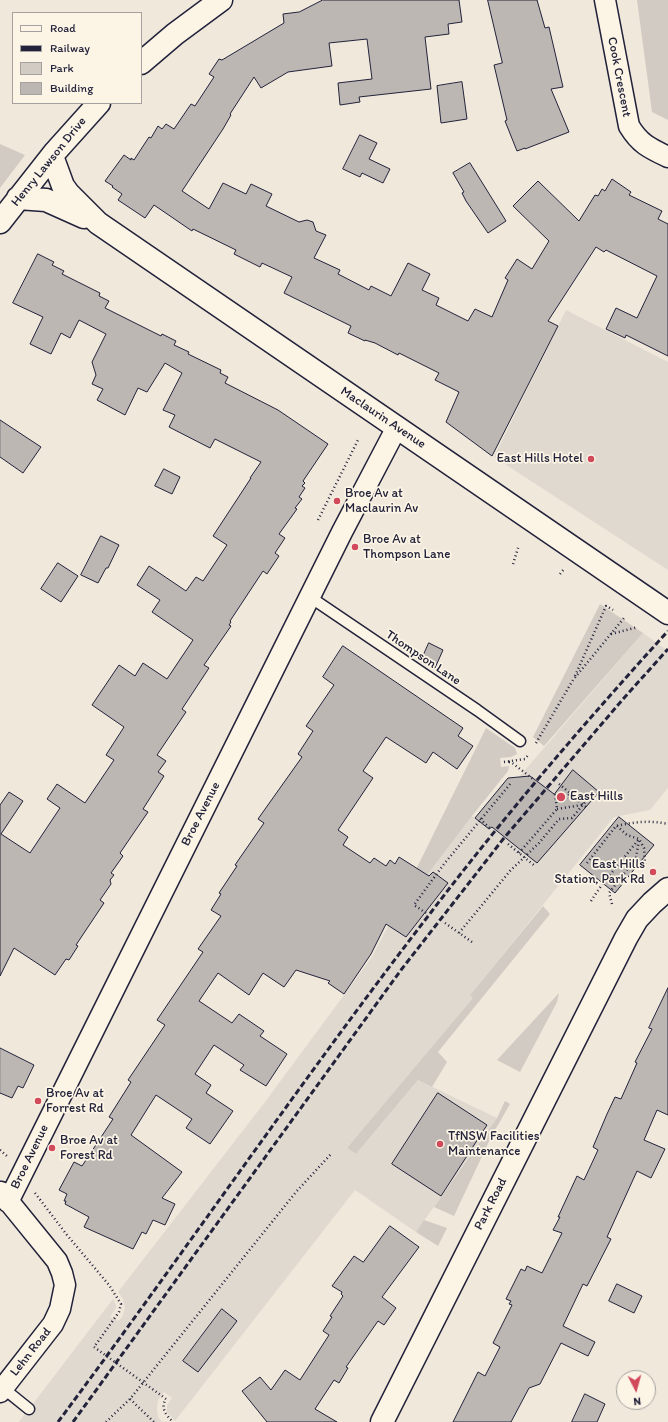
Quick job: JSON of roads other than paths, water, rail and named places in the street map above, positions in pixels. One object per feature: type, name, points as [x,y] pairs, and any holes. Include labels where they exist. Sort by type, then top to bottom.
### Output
[{"type":"main road","points":[[142,62],[175,34],[222,0]]},
{"type":"main road","name":"Henry Lawson Drive","points":[[0,222],[52,156],[98,104]]},
{"type":"main road","name":"Maclaurin Avenue","points":[[52,156],[59,179],[63,186],[98,223]]},
{"type":"main road","name":"Maclaurin Avenue","points":[[18,198],[49,201],[98,223],[668,613]]},
{"type":"main road","name":"Park Road","points":[[382,1422],[629,932],[637,918],[668,889]]},
{"type":"street","name":"Cook Crescent","points":[[605,0],[629,126],[636,137],[646,147],[668,157]]},
{"type":"street","name":"Broe Avenue","points":[[4,1197],[97,1022],[397,427]]},
{"type":"street","name":"Lehn Road","points":[[2,1390],[53,1324],[60,1309],[65,1285],[57,1261],[4,1197]]},
{"type":"lane","name":"Thompson Lane","points":[[310,597],[477,710],[520,741]]},
{"type":"lane","points":[[2,1390],[28,1409]]},
{"type":"railway","points":[[58,1422],[290,1102],[432,911],[547,768],[668,631]]},
{"type":"railway","points":[[73,1422],[401,970],[504,838],[668,649]]},
{"type":"place","name":"East Hills Hotel","points":[[591,459]]},
{"type":"place","name":"Broe Av at Maclaurin Av","points":[[337,501]]},
{"type":"place","name":"Broe Av at Thompson Lane","points":[[355,547]]},
{"type":"place","name":"East Hills","points":[[561,797]]},
{"type":"place","name":"East Hills Station, Park Rd","points":[[653,872]]},
{"type":"place","name":"Broe Av at Forrest Rd","points":[[38,1101]]},
{"type":"place","name":"TfNSW Facilities Maintenance","points":[[440,1144]]},
{"type":"place","name":"Broe Av at Forest Rd","points":[[52,1148]]}]
